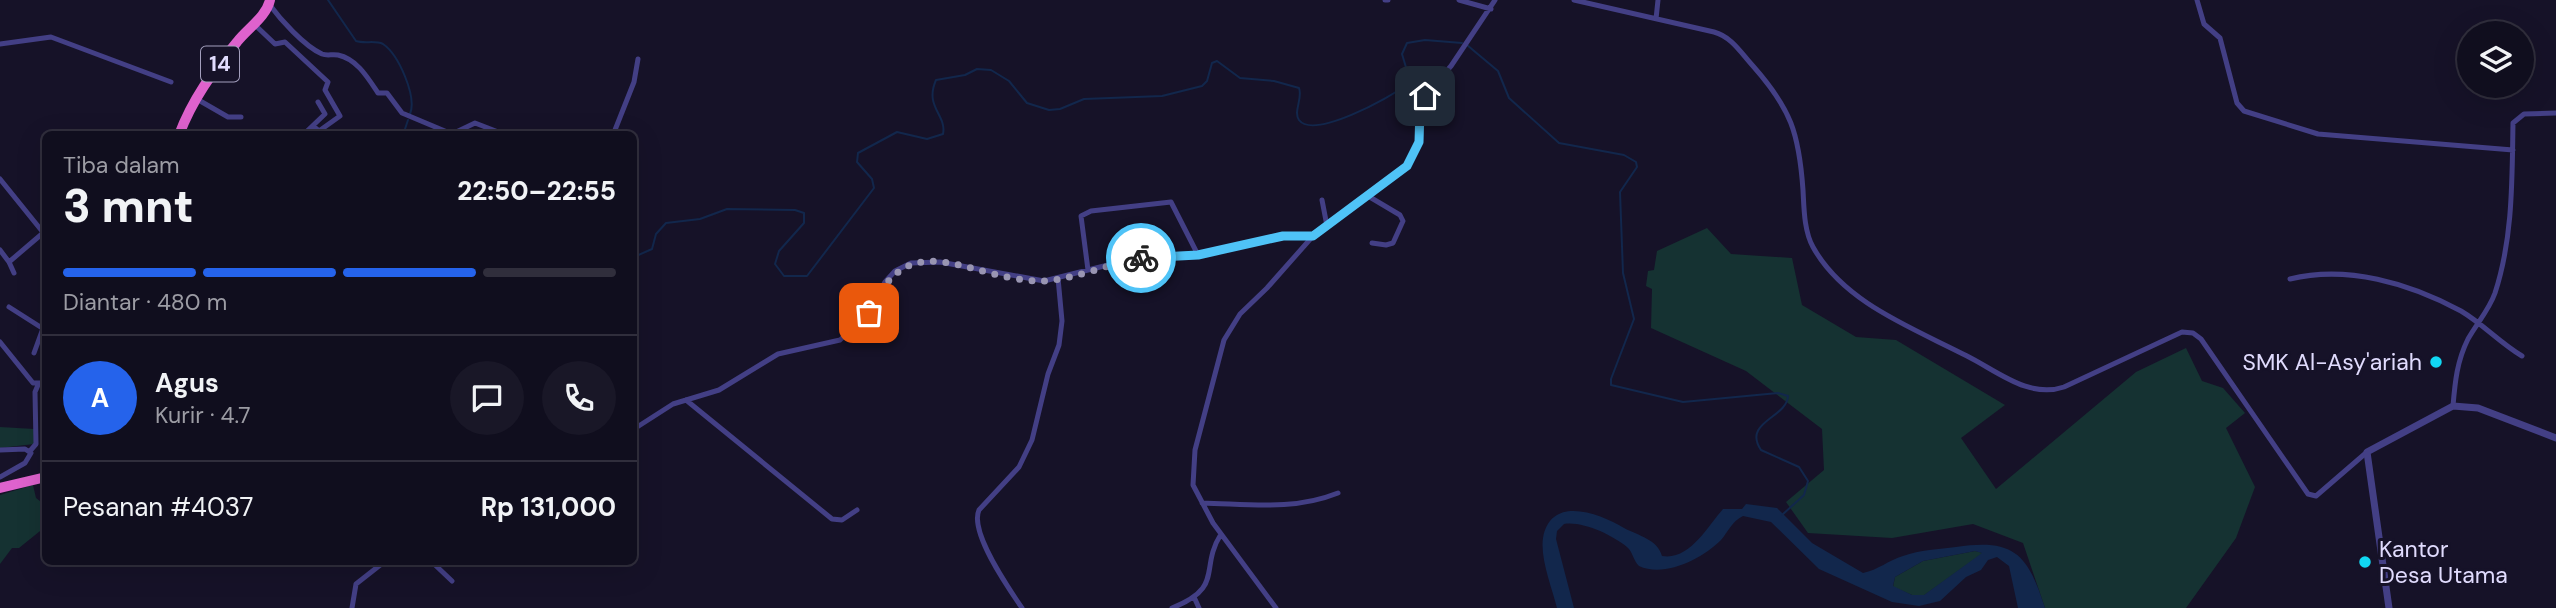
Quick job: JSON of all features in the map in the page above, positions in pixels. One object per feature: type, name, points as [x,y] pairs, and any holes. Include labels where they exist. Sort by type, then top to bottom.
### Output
[{"type":"highway","name":"14","points":[[181,131],[195,98],[270,2]]},
{"type":"highway","points":[[0,488],[42,478]]},
{"type":"street","points":[[1459,0],[1491,9]]},
{"type":"street","points":[[1276,608],[1213,523],[1193,485],[1194,462],[1223,340],[1240,314],[1268,288],[1313,236],[1401,172],[1412,159],[1419,142],[1422,102],[1471,38],[1495,0]]},
{"type":"street","points":[[1574,0],[1722,34],[1773,89],[1785,106],[1797,135],[1804,209],[1812,245],[1847,286],[1886,316],[2011,379],[2044,391],[2064,387],[2182,332],[2193,333],[2201,339],[2217,366],[2256,414],[2309,495],[2316,496],[2329,488],[2367,452],[2453,406],[2478,408],[2556,438]]},
{"type":"street","points":[[1656,19],[1658,0]]},
{"type":"street","points":[[2197,0],[2204,24],[2220,38],[2237,103],[2244,111],[2318,134],[2513,150]]},
{"type":"street","points":[[270,2],[284,24],[292,27],[312,48],[325,56],[337,55],[357,65],[378,93],[387,93],[393,105],[406,115],[445,131]]},
{"type":"street","points":[[254,23],[276,44],[285,42],[328,82],[325,90],[340,116],[319,131],[313,126]]},
{"type":"street","points":[[0,44],[51,37],[171,82]]},
{"type":"street","points":[[615,131],[634,82],[638,59]]},
{"type":"street","points":[[195,98],[228,117],[241,117]]},
{"type":"street","points":[[307,131],[325,114],[318,102]]},
{"type":"street","points":[[2453,406],[2458,365],[2478,323],[2490,308],[2504,261],[2514,175],[2514,123],[2518,116],[2556,113]]},
{"type":"street","points":[[458,131],[475,123],[496,131]]},
{"type":"street","points":[[0,179],[42,232]]},
{"type":"street","points":[[1368,196],[1402,218],[1393,243],[1372,243]]},
{"type":"street","points":[[1322,200],[1327,226]]},
{"type":"street","points":[[1088,270],[1081,216],[1091,211],[1171,202],[1198,255]]},
{"type":"street","points":[[637,427],[665,408],[719,390],[778,354],[840,340],[869,313],[890,277],[911,263],[940,262],[1026,280],[1044,281],[1150,256],[1198,255],[1283,236],[1313,236]]},
{"type":"street","points":[[9,262],[42,237]]},
{"type":"street","points":[[0,250],[14,273]]},
{"type":"street","points":[[2290,279],[2326,273],[2357,274],[2442,302],[2478,323],[2522,356]]},
{"type":"street","points":[[1022,608],[981,537],[976,518],[981,508],[1019,467],[1032,440],[1048,374],[1059,345],[1062,321],[1058,278]]},
{"type":"street","points":[[9,307],[42,328],[34,353]]},
{"type":"street","points":[[0,342],[33,383],[42,384]]},
{"type":"street","points":[[0,477],[28,461],[30,451],[36,445],[35,392],[38,385]]},
{"type":"street","points":[[686,400],[832,519],[842,520],[857,510]]},
{"type":"street","points":[[0,450],[30,451]]},
{"type":"street","points":[[2367,452],[2389,608]]},
{"type":"street","points":[[1202,503],[1269,507],[1312,503],[1338,493]]},
{"type":"street","points":[[1172,608],[1194,597],[1208,581],[1221,534]]},
{"type":"street","points":[[352,608],[355,586],[380,565]]},
{"type":"street","points":[[435,565],[452,581]]},
{"type":"street","points":[[1194,597],[1199,608]]},
{"type":"green space","points":[[1707,228],[1731,254],[1792,258],[1802,305],[1856,337],[1896,340],[2005,405],[1961,438],[1996,489],[2136,372],[2186,348],[2202,381],[2223,388],[2245,413],[2226,428],[2255,487],[2236,538],[2186,608],[2045,608],[2023,543],[1973,524],[1892,538],[1808,533],[1786,502],[1824,470],[1822,429],[1746,371],[1651,328],[1652,289],[1646,286],[1648,271],[1654,270],[1657,251]]},
{"type":"green space","points":[[0,427],[34,429],[34,444],[0,448]]},
{"type":"green space","points":[[33,485],[36,498],[42,503],[42,529],[19,548],[12,548],[0,564],[0,495]]},
{"type":"green space","points":[[1975,551],[1983,553],[1923,596],[1912,595],[1893,587],[1895,577],[1923,561]]},
{"type":"water","points":[[1746,504],[1777,508],[1812,543],[1863,573],[1923,551],[1976,545],[2006,548],[2025,563],[2045,608],[2018,608],[2009,566],[1997,557],[1988,560],[1981,570],[1966,577],[1940,601],[1919,606],[1892,602],[1819,569],[1771,522],[1743,516],[1704,554],[1682,565],[1660,570],[1639,566],[1627,547],[1605,534],[1580,525],[1564,524],[1557,531],[1556,539],[1574,608],[1557,608],[1543,546],[1548,524],[1556,516],[1578,511],[1602,517],[1652,542],[1662,556],[1672,556],[1697,541],[1723,509],[1742,509]],"holes":[[[1975,551],[1982,553],[1924,595],[1912,595],[1893,586],[1895,577],[1923,561]]]},
{"type":"waterway","points":[[328,0],[356,41],[383,44],[395,57],[409,87],[412,107],[410,114]]},
{"type":"waterway","points":[[637,256],[652,249],[656,234],[666,223],[700,219],[727,209],[795,210],[804,213],[804,223],[779,251],[775,264],[784,276],[807,276],[874,188],[872,179],[857,162],[858,153],[897,132],[927,139],[943,134],[942,121],[933,97],[936,80],[965,75],[977,69],[991,70],[1009,81],[1027,103],[1049,110],[1060,109],[1084,99],[1162,96],[1202,86],[1207,81],[1212,63],[1217,61],[1240,78],[1274,81],[1299,88],[1299,120],[1307,125],[1320,125],[1352,115],[1405,86],[1408,74],[1402,54],[1407,43],[1425,40],[1462,43]]},
{"type":"waterway","points":[[1467,45],[1498,71],[1509,98],[1559,143],[1624,155],[1636,162],[1637,167],[1620,192],[1623,273],[1634,319],[1611,385],[1683,402],[1778,393],[1788,396],[1781,410],[1761,426],[1757,433],[1761,450],[1799,467],[1808,481],[1804,495],[1782,515]]},
{"type":"waterway","points":[[404,131],[408,120]]},
{"type":"way so far","points":[[869,313],[885,282],[895,271],[911,263],[940,262],[1026,280],[1044,281],[1141,258]]},
{"type":"place","name":"SMK Al-Asy'ariah","points":[[2436,362]]},
{"type":"place","name":"Kantor Desa Utama","points":[[2365,562]]},
{"type":"route","points":[[1141,258],[1198,255],[1283,236],[1313,236],[1407,166],[1419,142],[1420,109],[1425,96]]}]
